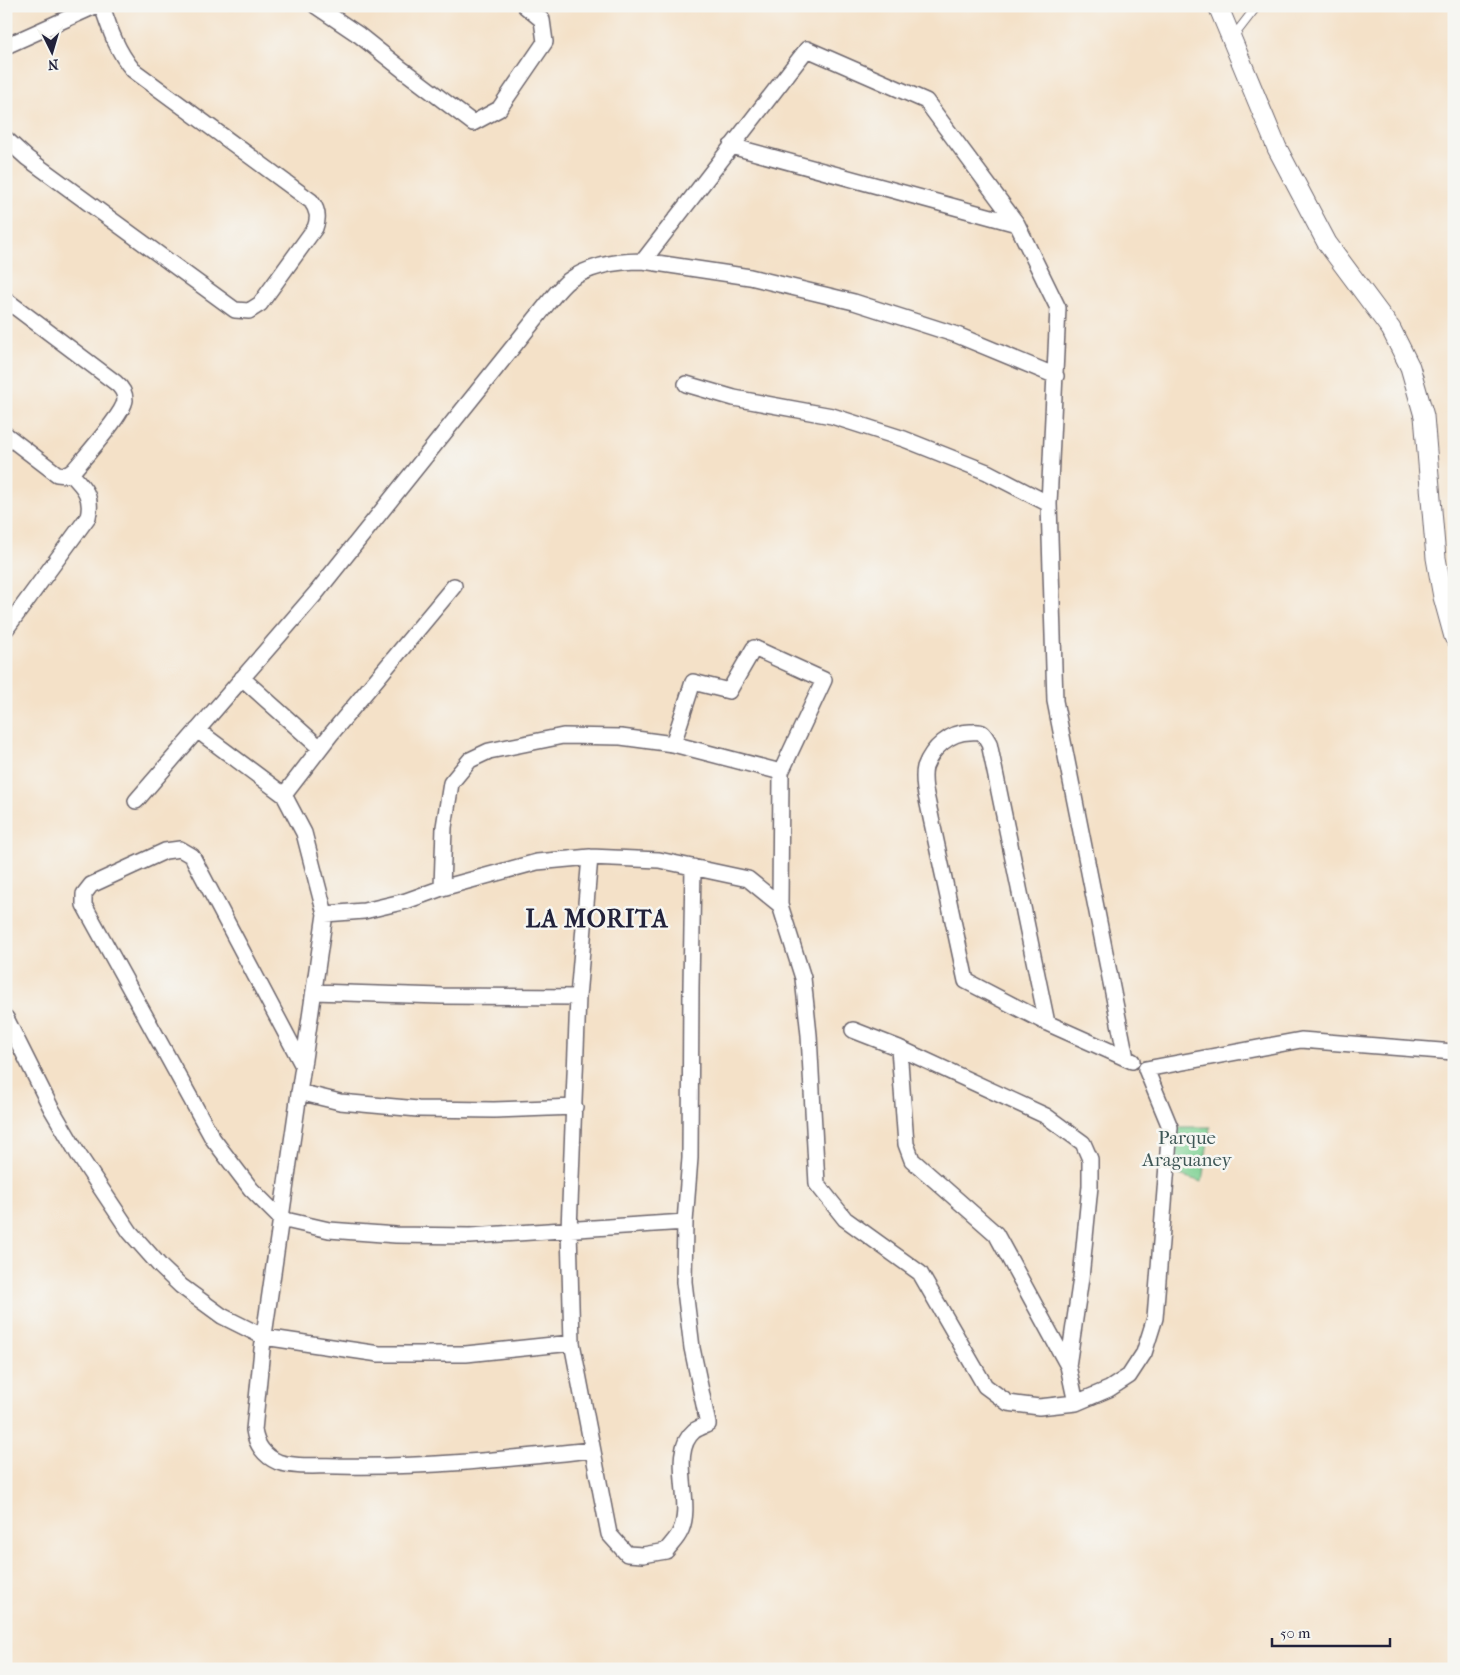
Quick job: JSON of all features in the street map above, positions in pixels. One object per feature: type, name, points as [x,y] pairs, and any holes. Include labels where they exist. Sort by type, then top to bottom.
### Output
[{"type":"street","points":[[6,46],[95,6]]},
{"type":"street","points":[[6,139],[28,158],[235,310],[249,311],[260,304],[315,228],[318,212],[311,200],[133,70],[114,42],[102,6]]},
{"type":"street","points":[[316,6],[359,35],[473,123],[500,110],[545,42],[542,20],[525,6]]},
{"type":"street","points":[[1218,6],[1276,148],[1327,243],[1391,329],[1410,367],[1424,416],[1436,558],[1454,637]]},
{"type":"street","points":[[643,262],[807,49],[926,101],[1017,224],[1058,308],[1049,504],[1055,701],[1126,1058]]},
{"type":"street","points":[[731,146],[1017,224]]},
{"type":"street","points":[[136,801],[316,593],[537,317],[568,282],[599,266],[626,261],[643,262],[750,278],[854,302],[957,335],[1056,376]]},
{"type":"street","points":[[6,300],[116,383],[124,393],[125,400],[120,412],[71,474],[67,476],[57,474],[8,441]]},
{"type":"street","points":[[686,384],[734,398],[832,416],[904,439],[987,472],[1049,504]]},
{"type":"street","points":[[6,629],[88,517],[90,506],[86,490],[71,474]]},
{"type":"street","points":[[284,794],[454,586]]},
{"type":"street","points":[[673,744],[693,682],[729,691],[754,648],[824,680],[781,772],[780,905],[803,978],[809,1035],[817,1184],[845,1219],[920,1272],[984,1386],[1008,1403],[1039,1407],[1076,1403],[1109,1389],[1129,1376],[1144,1353],[1155,1318],[1170,1126],[1146,1069],[1126,1058],[1047,1023],[966,981],[923,775],[931,755],[942,742],[962,732],[982,734],[989,743],[1047,1023]]},
{"type":"street","points":[[242,678],[320,748]]},
{"type":"street","points":[[197,730],[284,794],[304,834],[325,914],[264,1337],[254,1430],[257,1442],[261,1449],[272,1459],[293,1465],[388,1467],[516,1458],[592,1450]]},
{"type":"street","points":[[442,888],[444,827],[451,783],[470,760],[489,751],[563,736],[620,737],[673,744],[781,772]]},
{"type":"street","points":[[303,1066],[192,856],[180,849],[165,850],[90,885],[84,894],[84,905],[213,1138],[251,1189],[281,1219],[329,1230],[396,1235],[470,1236],[685,1222]]},
{"type":"street","points":[[325,914],[364,911],[406,901],[442,888],[537,862],[590,857],[660,860],[748,879],[780,905]]},
{"type":"street","points":[[590,857],[578,997],[569,1230],[572,1344],[609,1534],[627,1554],[643,1555],[666,1551],[680,1532],[685,1515],[682,1460],[684,1446],[694,1431],[708,1424],[692,1348],[684,1282],[685,1222],[690,1158],[693,868]]},
{"type":"street","points":[[314,992],[441,996],[578,997]]},
{"type":"street","points":[[6,1018],[47,1100],[78,1154],[142,1247],[181,1286],[229,1320],[264,1337],[379,1354],[466,1354],[572,1344]]},
{"type":"street","points":[[853,1030],[899,1048],[1046,1116],[1084,1144],[1090,1159],[1090,1186],[1081,1278],[1068,1366]]},
{"type":"street","points":[[1146,1069],[1300,1040],[1454,1052]]},
{"type":"street","points":[[899,1048],[906,1144],[912,1160],[996,1234],[1068,1366],[1076,1403]]},
{"type":"street","points":[[299,1092],[340,1102],[418,1108],[494,1110],[575,1107]]},
{"type":"lane","points":[[1232,39],[1257,6]]},
{"type":"green space","name":"Parque Araguaney","points":[[1170,1127],[1210,1127],[1202,1182],[1166,1171]]},
{"type":"district","name":"LA MORITA","points":[[597,919]]}]
